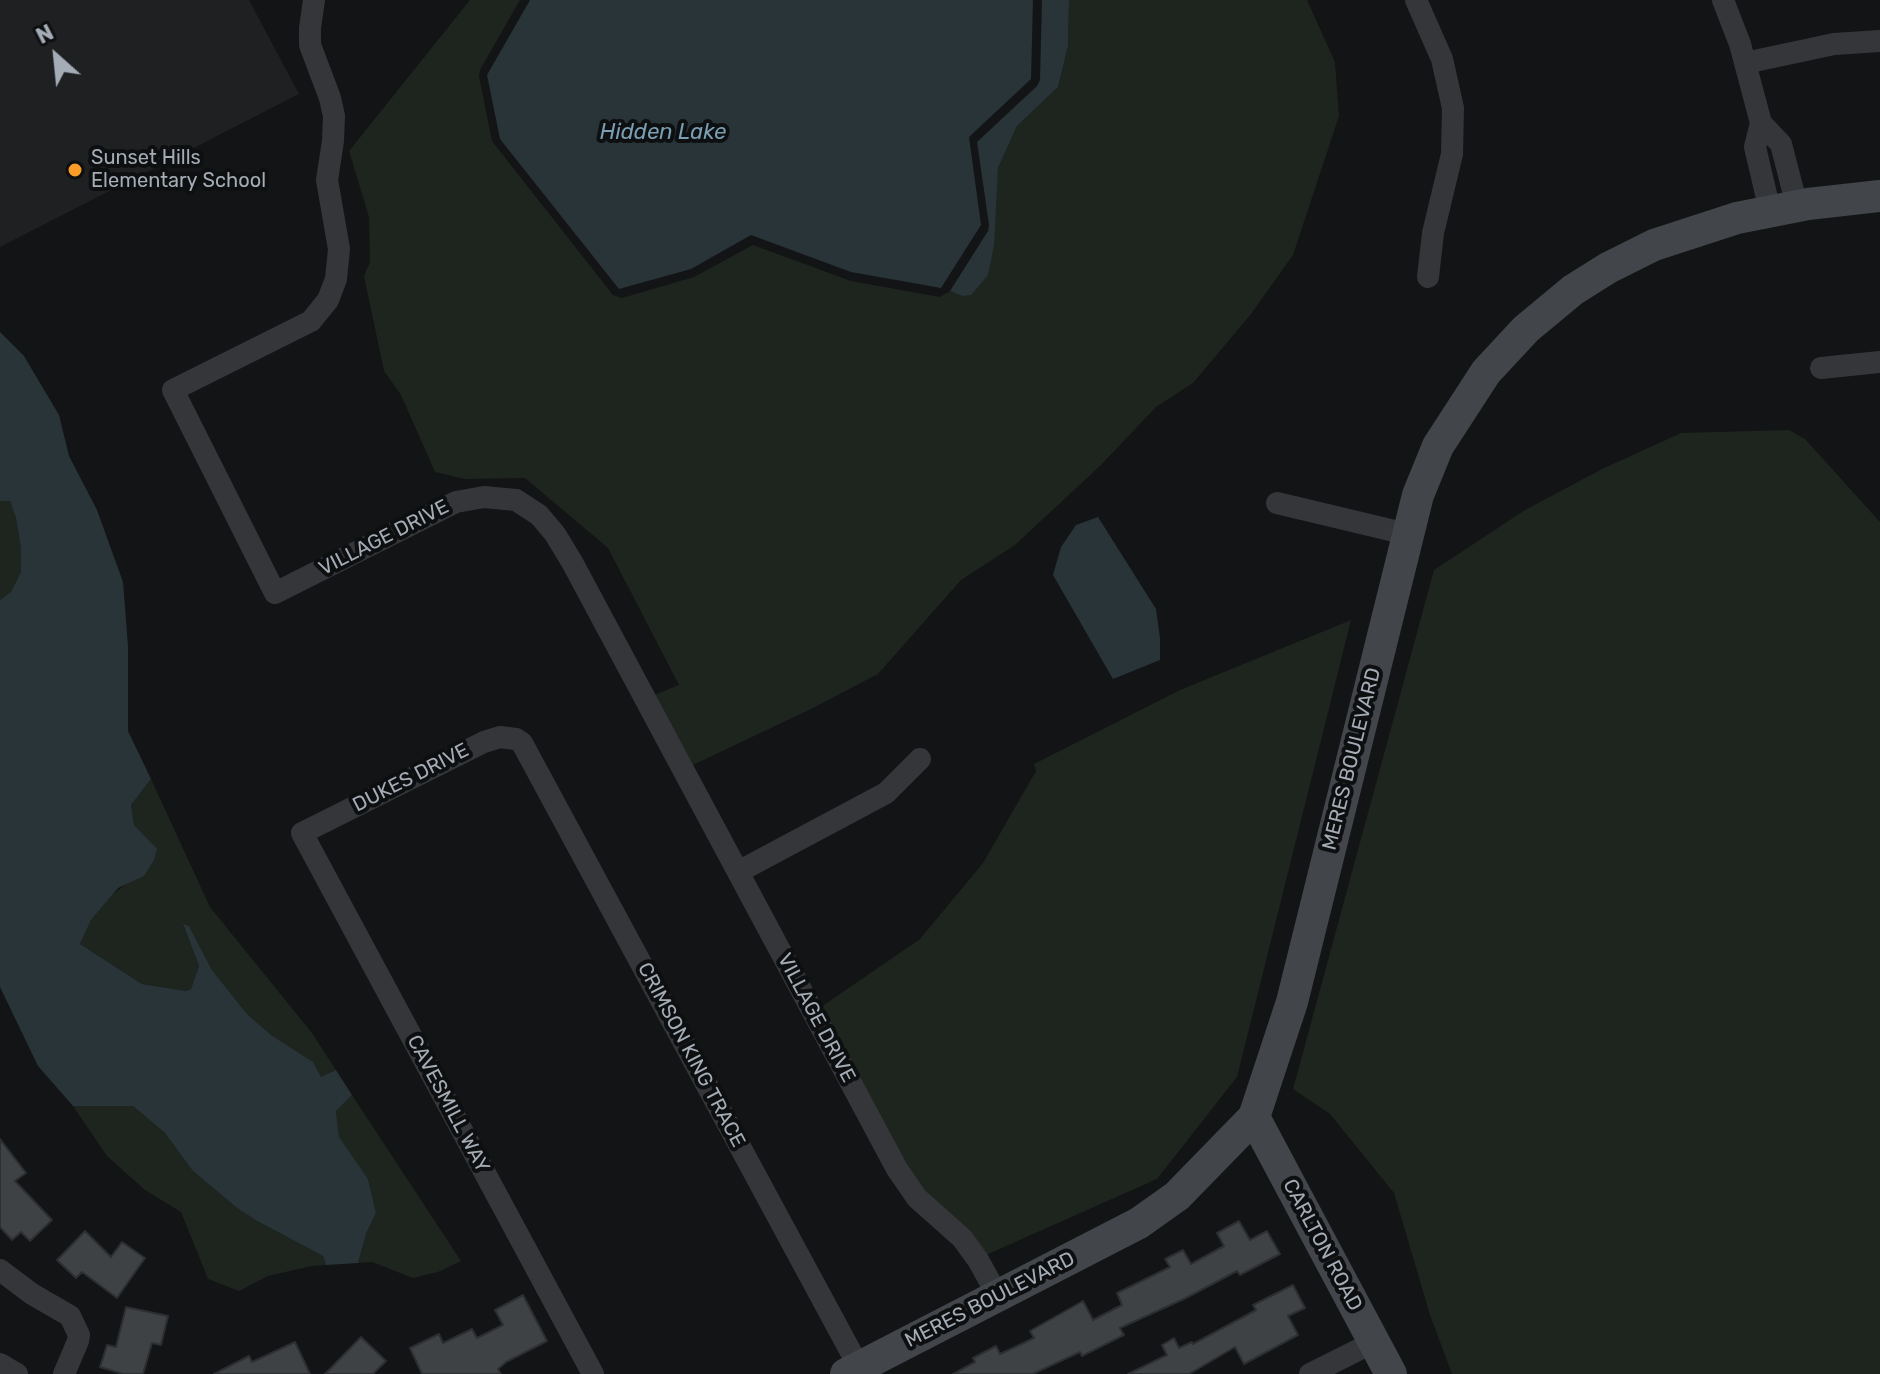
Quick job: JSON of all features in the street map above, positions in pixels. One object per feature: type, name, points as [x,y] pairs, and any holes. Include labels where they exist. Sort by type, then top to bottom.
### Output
[{"type":"street","name":"VILLAGE DRIVE","points":[[314,0],[310,45],[334,116],[327,180],[340,259],[336,279],[328,300],[311,321],[173,390],[275,593],[456,502],[484,497],[516,500],[539,515],[572,562],[897,1169],[917,1198],[962,1238],[998,1296]]},
{"type":"street","points":[[1416,0],[1442,59],[1453,108],[1452,154],[1433,233],[1428,277]]},
{"type":"street","points":[[1723,0],[1740,44],[1761,123],[1781,144],[1783,209]]},
{"type":"street","points":[[1745,63],[1834,44],[1880,41]]},
{"type":"street","name":"MERES BOULEVARD","points":[[852,1371],[1154,1213],[1195,1179],[1254,1117],[1292,1002],[1423,479],[1448,429],[1486,372],[1541,316],[1573,290],[1654,245],[1713,225],[1783,209],[1880,196]]},
{"type":"street","points":[[1821,368],[1880,362]]},
{"type":"street","points":[[1277,503],[1407,534]]},
{"type":"street","name":"DUKES DRIVE","points":[[302,833],[492,738],[508,738],[522,743]]},
{"type":"street","name":"CRIMSON KING TRACE","points":[[522,743],[852,1371]]},
{"type":"street","points":[[738,872],[886,793],[920,759]]},
{"type":"street","name":"CAVESMILL WAY","points":[[302,833],[593,1374]]},
{"type":"street","name":"CARLTON ROAD","points":[[1254,1117],[1391,1374]]},
{"type":"street","points":[[0,1270],[32,1294],[70,1316],[79,1335],[64,1374]]},
{"type":"street","points":[[1310,1374],[1374,1342]]},
{"type":"street","points":[[0,1364],[17,1374]]},
{"type":"shaded area","name":"Sunset Hills Elementary School","points":[[0,0],[249,0],[299,94],[0,247]]},
{"type":"shaded area","points":[[470,0],[520,0],[480,70],[492,141],[613,295],[622,298],[694,277],[753,245],[851,281],[940,297],[950,291],[962,296],[988,275],[998,168],[1017,126],[1058,87],[1068,46],[1069,0],[1307,0],[1335,62],[1339,116],[1293,255],[1251,314],[1193,383],[1156,407],[1101,465],[1015,545],[961,580],[878,674],[693,765],[654,695],[679,685],[608,548],[525,478],[465,479],[435,472],[401,395],[384,371],[364,276],[370,262],[369,217],[349,151]]},
{"type":"shaded area","points":[[1789,430],[1805,439],[1880,522],[1880,1374],[1452,1374],[1430,1315],[1394,1193],[1330,1114],[1293,1089],[1434,570],[1525,510],[1602,469],[1681,433]]},
{"type":"shaded area","points":[[0,501],[10,501],[16,518],[21,572],[11,593],[0,600]]},
{"type":"shaded area","points":[[1351,620],[1237,1077],[1157,1179],[986,1255],[915,1180],[821,1007],[920,939],[983,863],[1036,771],[1034,764],[1180,690]]},
{"type":"shaded area","points":[[151,779],[210,907],[312,1033],[336,1070],[321,1078],[312,1062],[271,1035],[247,1014],[212,970],[189,926],[183,925],[199,966],[191,989],[186,991],[142,984],[80,944],[91,920],[113,894],[154,860],[134,825],[131,805]]},
{"type":"shaded area","points":[[352,1095],[461,1261],[438,1272],[413,1278],[372,1262],[358,1263],[376,1213],[368,1179],[339,1138],[336,1111]]},
{"type":"shaded area","points":[[73,1106],[133,1106],[165,1133],[192,1170],[237,1208],[323,1256],[326,1265],[268,1276],[239,1291],[208,1279],[181,1212],[145,1190],[107,1156]]},
{"type":"water","name":"Hidden Lake","points":[[530,0],[1033,0],[1031,79],[969,137],[981,225],[941,288],[851,272],[751,235],[691,269],[619,289],[500,139],[487,75]]},
{"type":"water","points":[[1042,0],[1069,0],[1068,46],[1058,87],[1017,126],[998,168],[994,245],[988,275],[971,295],[962,296],[950,291],[989,225],[977,142],[1040,80]]},
{"type":"water","points":[[0,332],[24,356],[59,415],[69,456],[97,510],[123,582],[128,646],[128,731],[151,779],[131,805],[134,825],[157,849],[154,860],[144,876],[118,888],[91,920],[80,944],[142,984],[186,991],[191,989],[199,966],[183,924],[189,926],[212,970],[247,1014],[271,1035],[313,1062],[321,1077],[336,1070],[352,1095],[336,1111],[339,1137],[368,1179],[376,1213],[358,1263],[326,1265],[323,1256],[237,1208],[192,1170],[165,1133],[133,1106],[73,1106],[38,1066],[0,987],[0,600],[11,592],[21,572],[21,549],[10,501],[0,501]]},
{"type":"water","points":[[1098,517],[1156,609],[1160,638],[1160,660],[1113,679],[1053,575],[1061,547],[1076,525]]},
{"type":"building","points":[[0,1139],[26,1173],[15,1181],[52,1220],[30,1241],[21,1232],[12,1240],[0,1227]]},
{"type":"building","points":[[1239,1221],[1250,1240],[1267,1231],[1280,1254],[1240,1275],[1237,1271],[1120,1328],[1124,1335],[1082,1356],[1080,1352],[1033,1374],[953,1374],[975,1362],[973,1358],[996,1346],[1000,1354],[1034,1338],[1030,1331],[1083,1301],[1093,1320],[1122,1305],[1117,1293],[1170,1267],[1165,1259],[1183,1250],[1191,1264],[1224,1246],[1217,1233]]},
{"type":"building","points":[[85,1231],[111,1257],[122,1242],[145,1258],[117,1298],[82,1272],[76,1278],[57,1260]]},
{"type":"building","points":[[1293,1285],[1305,1308],[1288,1316],[1298,1335],[1244,1364],[1235,1347],[1189,1374],[1128,1374],[1167,1355],[1162,1345],[1174,1338],[1179,1348],[1193,1344],[1256,1310],[1253,1305]]},
{"type":"building","points":[[523,1295],[547,1341],[506,1362],[498,1369],[501,1374],[422,1374],[410,1348],[439,1334],[443,1343],[472,1329],[477,1338],[503,1325],[495,1310]]},
{"type":"building","points":[[126,1307],[168,1316],[161,1345],[152,1343],[143,1374],[123,1374],[100,1367],[107,1345],[116,1347]]},
{"type":"building","points":[[361,1337],[386,1361],[373,1374],[325,1374]]},
{"type":"building","points":[[295,1342],[310,1374],[214,1374],[249,1356],[252,1362]]},
{"type":"place","name":"Sunset Hills Elementary School","points":[[75,170]]}]
